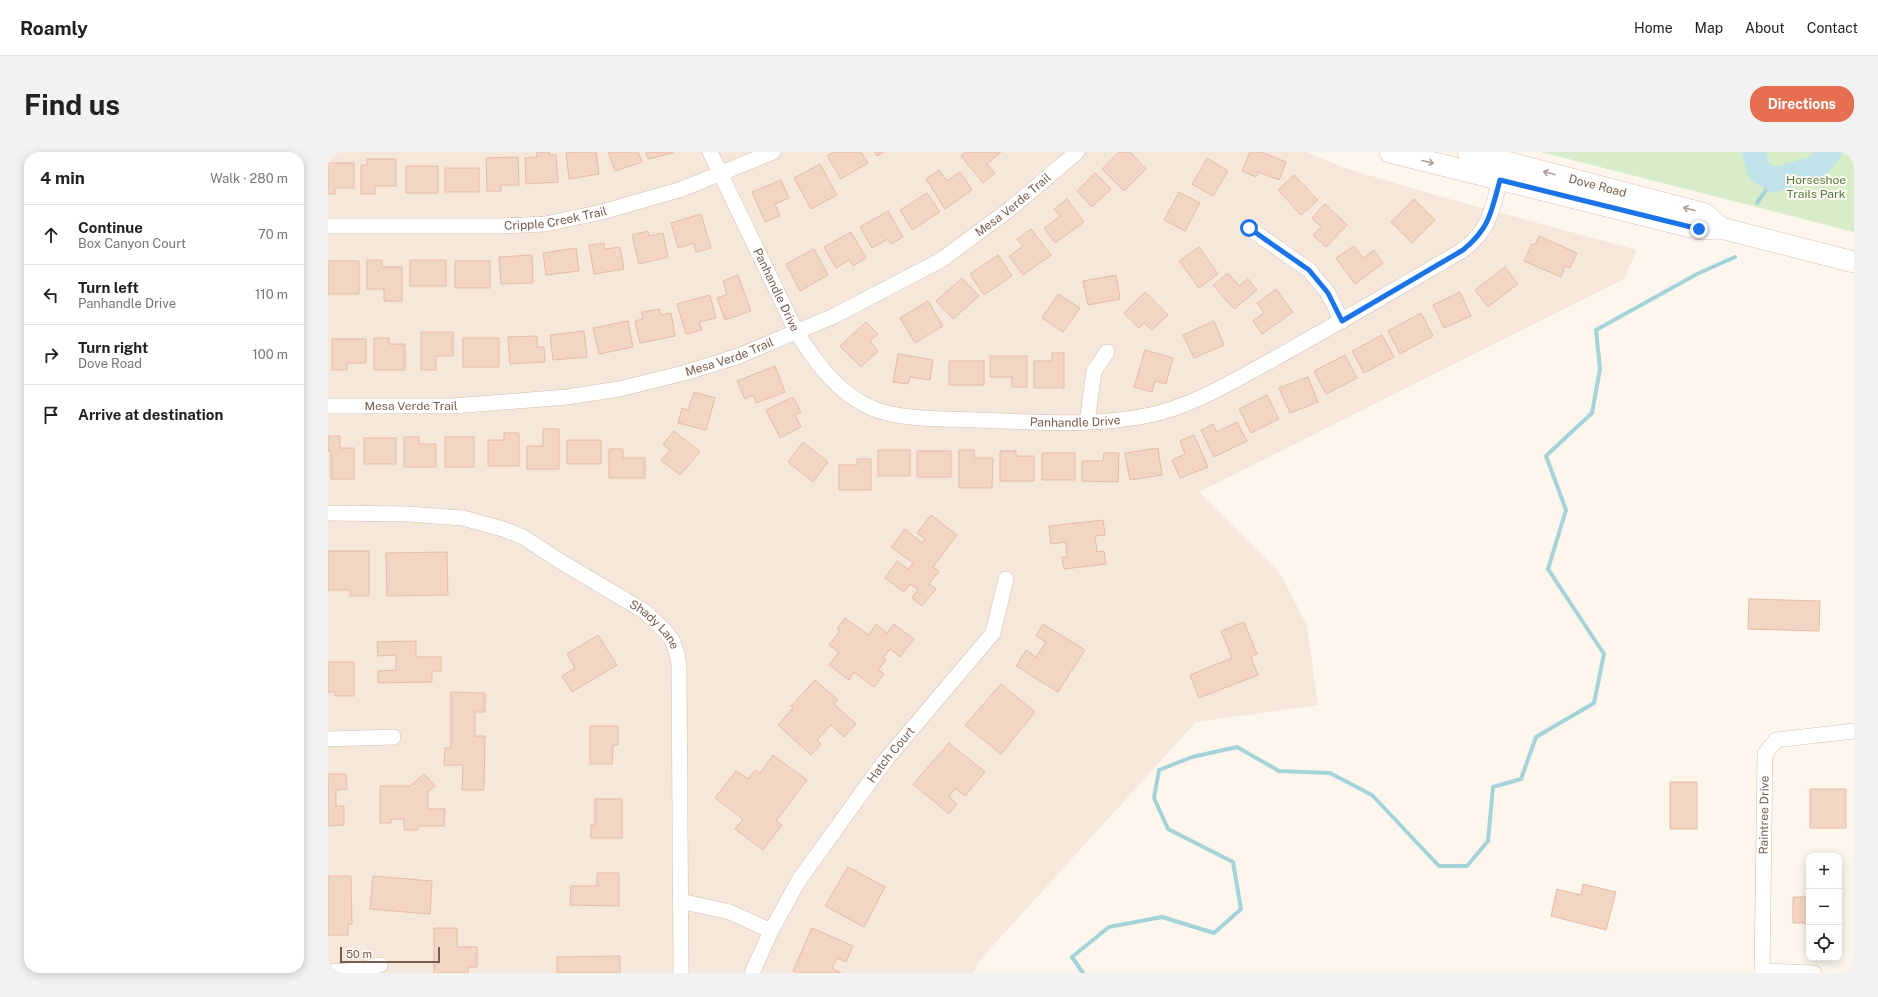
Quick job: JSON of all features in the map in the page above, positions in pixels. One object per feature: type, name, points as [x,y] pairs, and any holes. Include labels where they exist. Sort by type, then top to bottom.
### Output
[{"type":"main road","name":"Dove Road","points":[[1390,152],[1699,229],[1721,228],[1854,262]]},
{"type":"main road","name":"Dove Road","points":[[1468,152],[1507,157],[1705,214],[1721,228]]},
{"type":"main road","points":[[1500,180],[1507,157]]},
{"type":"street","name":"Panhandle Drive","points":[[710,152],[796,331],[824,371],[841,388],[875,410],[929,418],[1064,423],[1130,418],[1151,415],[1177,408],[1218,389],[1342,321],[1463,250],[1475,241],[1483,231],[1491,214],[1500,180]]},
{"type":"street","name":"Cripple Creek Trail","points":[[328,226],[501,226],[545,224],[602,212],[682,189],[773,152]]},
{"type":"street","name":"Mesa Verde Trail","points":[[328,406],[453,406],[567,397],[604,391],[684,373],[736,357],[834,316],[941,260],[1010,209],[1077,152]]},
{"type":"street","points":[[1249,228],[1309,270],[1328,293],[1342,321]]},
{"type":"street","points":[[1087,422],[1094,372],[1107,352]]},
{"type":"street","name":"Shady Lane","points":[[328,513],[408,514],[463,518],[503,529],[523,537],[563,563],[644,611],[665,631],[673,642],[679,665],[681,973]]},
{"type":"street","name":"Hatch Court","points":[[752,973],[771,931],[799,880],[884,762],[993,632],[1006,579]]},
{"type":"street","name":"Raintree Drive","points":[[1762,972],[1765,754],[1776,740],[1854,731]]},
{"type":"street","points":[[328,739],[393,738]]},
{"type":"street","points":[[680,901],[730,912],[771,931]]},
{"type":"street","points":[[328,972],[358,970],[380,965]]},
{"type":"street","points":[[1762,972],[1814,973]]},
{"type":"shaded area","points":[[328,152],[1306,152],[1348,169],[1442,197],[1637,250],[1624,279],[1199,492],[1280,573],[1307,626],[1318,705],[1196,722],[980,960],[974,973],[328,973]]},
{"type":"green space","name":"Horseshoe Trails Park","points":[[1541,152],[1854,152],[1854,232]]},
{"type":"building","points":[[536,152],[549,152],[550,155],[556,155],[558,182],[526,184],[525,158],[537,157]]},
{"type":"building","points":[[596,152],[599,174],[569,179],[566,153]]},
{"type":"building","points":[[608,152],[638,152],[642,162],[615,171]]},
{"type":"building","points":[[646,152],[673,152],[673,153],[648,159]]},
{"type":"building","points":[[834,152],[861,152],[868,163],[841,179],[827,156]]},
{"type":"building","points":[[875,152],[884,152],[877,156]]},
{"type":"building","points":[[966,152],[1001,152],[987,164],[995,173],[983,183],[961,156]]},
{"type":"building","points":[[1119,152],[1130,152],[1146,169],[1124,191],[1102,169]]},
{"type":"building","points":[[1250,152],[1261,152],[1286,162],[1279,180],[1258,172],[1256,177],[1242,171]]},
{"type":"building","points":[[518,157],[519,185],[501,185],[501,191],[487,191],[486,158]]},
{"type":"building","points":[[1207,158],[1228,171],[1213,196],[1192,184]]},
{"type":"building","points":[[367,159],[396,159],[396,186],[375,186],[375,194],[361,194],[361,165],[367,165]]},
{"type":"building","points":[[328,163],[354,163],[354,188],[335,188],[335,194],[328,194]]},
{"type":"building","points":[[820,164],[837,195],[811,209],[794,178]]},
{"type":"building","points":[[406,166],[438,166],[438,193],[406,193]]},
{"type":"building","points":[[445,168],[479,168],[479,192],[445,192]]},
{"type":"building","points":[[939,170],[947,181],[960,172],[972,190],[945,209],[926,179]]},
{"type":"building","points":[[1095,173],[1111,189],[1092,207],[1077,191]]},
{"type":"building","points":[[1294,175],[1318,200],[1301,215],[1278,190]]},
{"type":"building","points":[[781,180],[789,198],[775,204],[780,216],[765,222],[752,192]]},
{"type":"building","points":[[1179,192],[1200,203],[1185,231],[1164,220]]},
{"type":"building","points":[[927,193],[940,212],[912,230],[900,210]]},
{"type":"building","points":[[1067,199],[1084,222],[1055,243],[1044,228],[1060,216],[1054,209]]},
{"type":"building","points":[[1414,199],[1435,220],[1412,243],[1391,222]]},
{"type":"building","points":[[1325,204],[1347,225],[1326,247],[1313,235],[1321,227],[1312,218]]},
{"type":"building","points":[[888,211],[903,237],[891,244],[888,239],[872,248],[860,227]]},
{"type":"building","points":[[701,214],[711,248],[696,252],[694,243],[678,248],[671,223]]},
{"type":"building","points":[[1031,229],[1051,255],[1023,275],[1009,256],[1023,246],[1017,239]]},
{"type":"building","points":[[648,231],[649,236],[663,233],[668,257],[639,264],[632,235]]},
{"type":"building","points":[[851,232],[866,258],[853,266],[849,260],[836,268],[824,247]]},
{"type":"building","points":[[1539,236],[1577,253],[1570,268],[1565,266],[1561,277],[1524,261],[1532,244],[1535,245]]},
{"type":"building","points":[[604,243],[605,249],[620,247],[624,269],[594,274],[589,245]]},
{"type":"building","points":[[1354,246],[1363,258],[1374,250],[1383,263],[1355,284],[1336,258]]},
{"type":"building","points":[[1199,247],[1218,274],[1199,288],[1179,261]]},
{"type":"building","points":[[576,248],[579,271],[546,275],[543,253]]},
{"type":"building","points":[[814,249],[828,275],[800,291],[786,264]]},
{"type":"building","points":[[532,255],[533,283],[501,284],[499,257]]},
{"type":"building","points":[[998,255],[1012,276],[984,295],[970,274]]},
{"type":"building","points":[[367,260],[382,260],[382,267],[402,267],[402,301],[384,301],[384,289],[367,289]]},
{"type":"building","points":[[410,260],[446,260],[446,286],[410,286]]},
{"type":"building","points":[[328,261],[359,261],[359,294],[328,294]]},
{"type":"building","points":[[455,261],[490,261],[490,288],[455,288]]},
{"type":"building","points":[[1505,267],[1518,284],[1488,307],[1475,290]]},
{"type":"building","points":[[1228,273],[1239,286],[1248,279],[1257,290],[1234,309],[1213,285]]},
{"type":"building","points":[[738,275],[751,311],[725,320],[717,298],[727,294],[723,281]]},
{"type":"building","points":[[1116,275],[1120,299],[1088,305],[1083,281]]},
{"type":"building","points":[[962,278],[979,296],[953,319],[936,301]]},
{"type":"building","points":[[1276,289],[1293,312],[1262,334],[1253,321],[1264,313],[1257,303]]},
{"type":"building","points":[[1145,292],[1168,315],[1152,330],[1144,323],[1139,328],[1124,313]]},
{"type":"building","points":[[1460,292],[1471,316],[1444,328],[1433,305]]},
{"type":"building","points":[[1058,294],[1080,308],[1063,332],[1042,318]]},
{"type":"building","points":[[710,295],[716,318],[699,322],[702,330],[686,334],[677,304]]},
{"type":"building","points":[[928,301],[943,326],[915,343],[900,318]]},
{"type":"building","points":[[659,309],[661,315],[671,313],[675,336],[640,343],[635,321],[643,319],[642,312]]},
{"type":"building","points":[[1421,313],[1433,336],[1400,354],[1388,331]]},
{"type":"building","points":[[628,321],[633,347],[599,354],[593,328]]},
{"type":"building","points":[[1214,321],[1224,345],[1194,358],[1183,335]]},
{"type":"building","points":[[866,322],[878,334],[870,341],[878,351],[861,367],[840,346]]},
{"type":"building","points":[[584,331],[587,357],[553,360],[550,335]]},
{"type":"building","points":[[421,332],[453,332],[453,356],[436,356],[436,370],[421,370]]},
{"type":"building","points":[[1382,335],[1394,357],[1364,373],[1352,351]]},
{"type":"building","points":[[537,336],[537,347],[544,347],[545,362],[510,364],[508,337]]},
{"type":"building","points":[[374,338],[389,338],[389,344],[405,344],[405,370],[374,370]]},
{"type":"building","points":[[463,338],[499,338],[499,367],[463,367]]},
{"type":"building","points":[[332,339],[366,339],[366,363],[347,363],[347,370],[332,370]]},
{"type":"building","points":[[1145,350],[1173,358],[1166,384],[1155,381],[1152,392],[1134,387]]},
{"type":"building","points":[[1052,353],[1064,353],[1064,388],[1034,388],[1034,361],[1052,361]]},
{"type":"building","points":[[898,354],[933,360],[930,380],[910,377],[908,384],[893,382]]},
{"type":"building","points":[[1345,355],[1357,378],[1326,394],[1314,371]]},
{"type":"building","points":[[990,356],[1027,356],[1027,387],[1012,387],[1012,377],[990,377]]},
{"type":"building","points":[[949,361],[984,361],[984,385],[949,385]]},
{"type":"building","points":[[775,366],[785,392],[756,403],[753,395],[745,399],[737,381]]},
{"type":"building","points":[[1308,377],[1318,402],[1290,413],[1279,388]]},
{"type":"building","points":[[694,392],[715,398],[706,430],[678,423],[682,408],[688,410]]},
{"type":"building","points":[[1267,395],[1279,419],[1251,433],[1239,409]]},
{"type":"building","points":[[793,397],[801,412],[795,415],[801,427],[780,438],[766,410]]},
{"type":"building","points":[[1237,422],[1247,441],[1214,457],[1201,430],[1213,424],[1217,432]]},
{"type":"building","points":[[543,429],[559,429],[559,469],[527,469],[527,446],[543,446]]},
{"type":"building","points":[[674,431],[700,452],[680,475],[661,460],[670,450],[663,444]]},
{"type":"building","points":[[504,433],[519,433],[519,466],[488,466],[488,440],[504,440]]},
{"type":"building","points":[[1194,435],[1208,467],[1180,478],[1172,460],[1185,454],[1180,441]]},
{"type":"building","points":[[328,436],[340,436],[340,448],[354,448],[354,479],[331,479],[331,451],[328,451]]},
{"type":"building","points":[[404,437],[419,437],[419,444],[436,444],[436,467],[404,467]]},
{"type":"building","points":[[445,437],[474,437],[474,467],[445,467]]},
{"type":"building","points":[[364,438],[396,438],[396,464],[364,464]]},
{"type":"building","points":[[567,440],[601,440],[601,464],[567,464]]},
{"type":"building","points":[[803,442],[828,462],[813,482],[788,462]]},
{"type":"building","points":[[1158,448],[1162,475],[1130,480],[1125,453]]},
{"type":"building","points":[[609,449],[623,449],[623,458],[645,458],[645,478],[609,478]]},
{"type":"building","points":[[878,450],[910,450],[910,476],[878,476]]},
{"type":"building","points":[[959,450],[974,450],[974,458],[993,458],[992,488],[959,488]]},
{"type":"building","points":[[917,451],[951,451],[951,477],[917,477]]},
{"type":"building","points":[[1000,451],[1016,451],[1016,456],[1034,456],[1034,481],[1000,481]]},
{"type":"building","points":[[1042,453],[1075,453],[1075,480],[1042,480]]},
{"type":"building","points":[[1104,453],[1119,453],[1118,482],[1082,481],[1082,461],[1103,461]]},
{"type":"building","points":[[857,459],[871,459],[871,490],[839,490],[839,465],[857,465]]},
{"type":"building","points":[[931,515],[957,535],[933,567],[939,571],[929,584],[936,589],[922,606],[912,598],[918,589],[910,584],[904,592],[885,578],[897,561],[908,569],[913,563],[891,547],[905,529],[922,543],[925,539],[917,533]]},
{"type":"building","points":[[1103,520],[1105,535],[1095,536],[1097,552],[1104,551],[1106,564],[1064,569],[1062,557],[1067,557],[1066,542],[1051,544],[1049,526]]},
{"type":"building","points":[[328,551],[369,551],[369,596],[350,596],[350,590],[328,590]]},
{"type":"building","points":[[447,552],[448,595],[387,596],[386,553]]},
{"type":"building","points":[[1749,599],[1820,601],[1819,631],[1748,629]]},
{"type":"building","points":[[845,618],[869,635],[876,624],[887,633],[894,624],[914,639],[900,657],[890,649],[883,658],[886,660],[878,670],[884,674],[874,687],[854,672],[849,680],[829,665],[839,652],[829,645],[840,631],[837,629]]},
{"type":"building","points":[[1244,622],[1257,654],[1251,657],[1258,675],[1199,698],[1190,675],[1232,658],[1221,631]]},
{"type":"building","points":[[1043,624],[1085,650],[1058,692],[1016,666],[1026,650],[1036,657],[1046,642],[1036,636]]},
{"type":"building","points":[[598,635],[617,665],[572,692],[562,676],[575,668],[567,654]]},
{"type":"building","points":[[416,641],[416,657],[441,657],[441,671],[432,671],[432,682],[378,683],[378,671],[396,670],[396,655],[378,656],[377,642]]},
{"type":"building","points":[[328,662],[354,662],[354,696],[335,696],[335,692],[328,692]]},
{"type":"building","points":[[815,680],[838,700],[834,704],[856,724],[844,737],[831,725],[817,740],[821,744],[811,755],[778,725],[793,708],[791,706]]},
{"type":"building","points":[[1001,684],[1035,712],[1001,754],[965,725]]},
{"type":"building","points":[[451,692],[485,693],[485,712],[475,712],[475,736],[485,736],[484,790],[462,790],[463,765],[444,765],[445,748],[451,748]]},
{"type":"building","points":[[590,726],[618,726],[618,745],[613,745],[612,764],[590,764]]},
{"type":"building","points":[[949,743],[985,772],[965,796],[955,788],[949,797],[957,804],[949,814],[913,784]]},
{"type":"building","points":[[773,755],[807,780],[776,821],[782,825],[763,850],[735,829],[743,819],[715,798],[736,771],[748,779],[755,770],[760,773]]},
{"type":"building","points":[[328,774],[346,774],[347,789],[336,790],[336,806],[344,806],[344,825],[328,826]]},
{"type":"building","points":[[424,774],[435,786],[428,792],[428,809],[445,809],[444,826],[418,826],[418,830],[404,830],[404,819],[391,819],[391,823],[380,823],[380,786],[410,786]]},
{"type":"building","points":[[1670,782],[1697,782],[1697,829],[1670,829]]},
{"type":"building","points":[[1810,789],[1846,789],[1846,828],[1810,828]]},
{"type":"building","points":[[595,799],[622,799],[622,838],[591,838],[591,825],[595,825]]},
{"type":"building","points":[[848,867],[885,887],[864,927],[825,906]]},
{"type":"building","points":[[597,873],[619,873],[619,906],[570,905],[571,886],[597,886]]},
{"type":"building","points":[[328,876],[351,876],[352,924],[348,925],[348,935],[328,935]]},
{"type":"building","points":[[373,876],[432,881],[430,914],[370,909]]},
{"type":"building","points":[[1583,884],[1616,892],[1606,930],[1551,916],[1557,889],[1581,895]]},
{"type":"building","points":[[1793,897],[1806,897],[1806,923],[1793,923]]},
{"type":"building","points":[[434,928],[457,928],[457,947],[477,947],[477,967],[468,967],[468,973],[434,973]]},
{"type":"building","points":[[812,928],[853,946],[846,962],[837,958],[832,968],[841,973],[797,973],[793,971]]},
{"type":"building","points":[[620,956],[620,973],[557,973],[557,957]]},
{"type":"waterway","points":[[1754,152],[1759,171],[1773,180],[1817,167],[1830,152]]},
{"type":"waterway","points":[[1757,203],[1773,180]]},
{"type":"waterway","points":[[1083,973],[1072,957],[1109,927],[1162,917],[1214,933],[1241,909],[1233,862],[1168,829],[1154,798],[1159,770],[1192,757],[1237,747],[1279,771],[1330,773],[1372,795],[1439,866],[1467,866],[1488,841],[1493,787],[1521,779],[1536,737],[1594,703],[1604,654],[1548,569],[1566,510],[1546,456],[1592,413],[1600,369],[1596,330],[1697,274],[1735,257]]},
{"type":"route","points":[[1249,228],[1309,270],[1328,293],[1342,321],[1463,250],[1475,241],[1483,231],[1491,214],[1500,180],[1699,229]]}]
